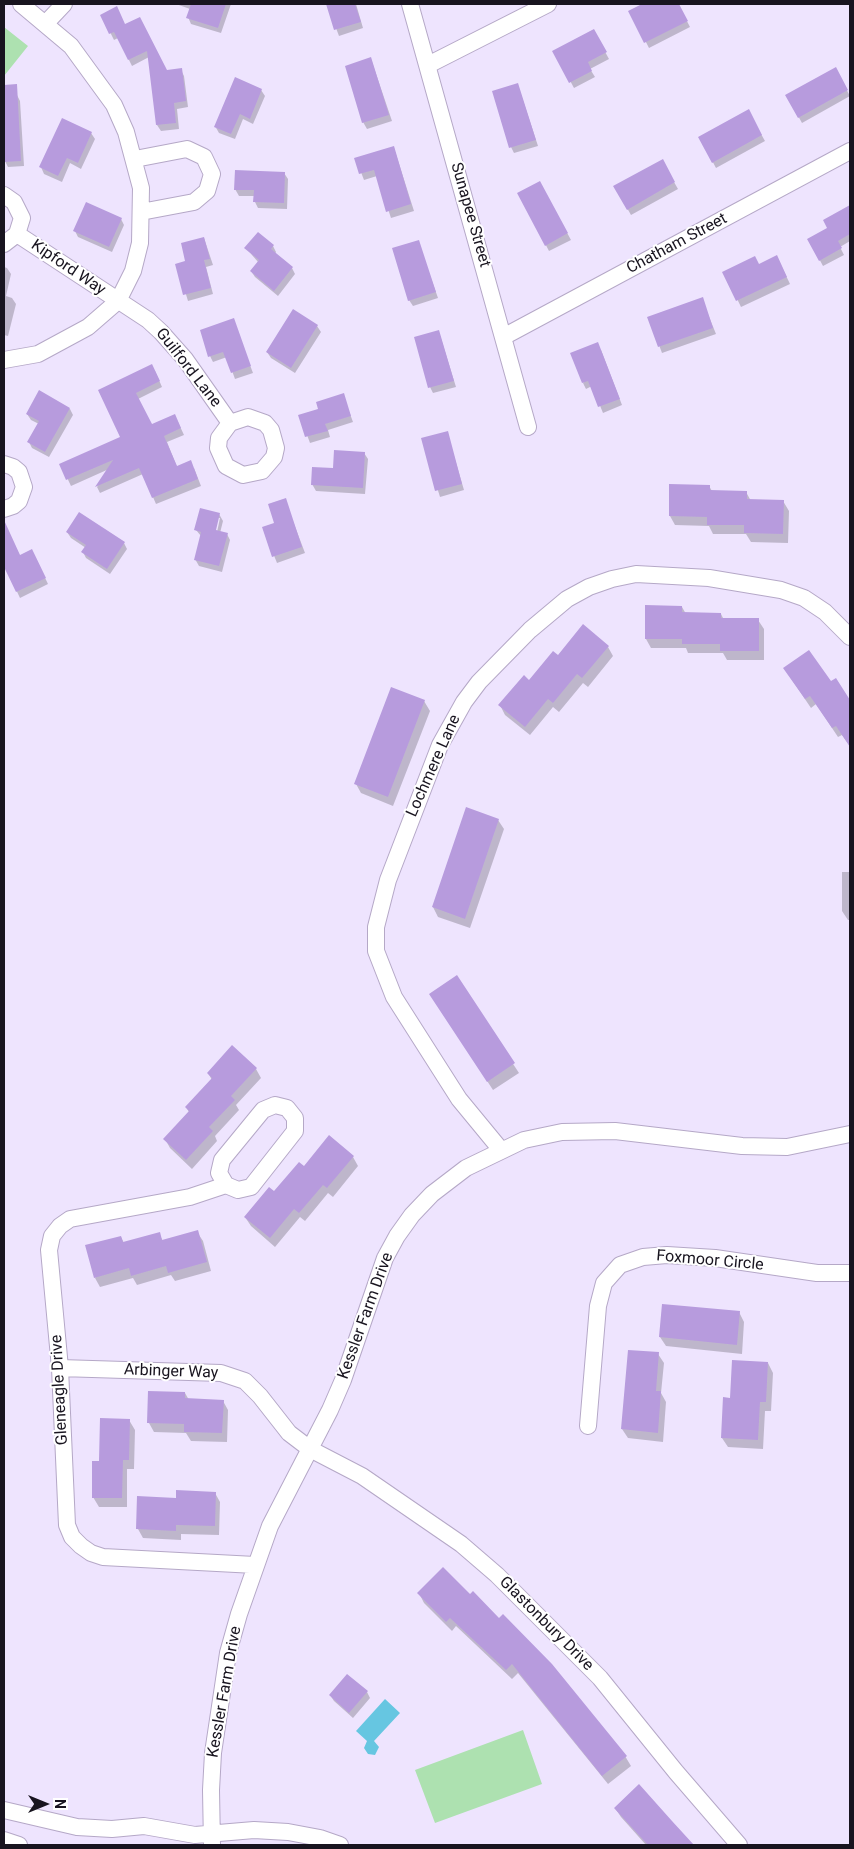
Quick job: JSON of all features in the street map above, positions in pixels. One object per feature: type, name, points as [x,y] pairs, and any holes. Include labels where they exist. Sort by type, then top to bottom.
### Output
[{"type":"street","points":[[4,360],[38,354],[56,346],[88,327],[118,302],[133,271],[140,242],[142,212],[141,188],[135,159],[126,132],[101,85],[71,46],[46,23],[21,4]]},
{"type":"street","points":[[46,23],[64,4]]},
{"type":"street","name":"Sunapee Street","points":[[410,4],[505,336],[528,427]]},
{"type":"street","points":[[428,65],[548,4]]},
{"type":"street","points":[[135,159],[188,149],[204,157],[212,174],[207,191],[194,202],[142,212]]},
{"type":"street","name":"Chatham Street","points":[[505,336],[850,151]]},
{"type":"street","name":"Kipford Way","points":[[4,195],[14,202],[19,209],[21,226],[17,234],[4,244]]},
{"type":"street","name":"Kipford Way","points":[[17,234],[118,302]]},
{"type":"street","name":"Guilford Lane","points":[[118,302],[148,320],[161,332],[185,359],[230,422]]},
{"type":"street","points":[[4,464],[14,467],[19,472],[24,487],[19,501],[14,506],[4,509]]},
{"type":"street","name":"Lochmere Lane","points":[[501,1150],[459,1099],[394,997],[376,952],[376,927],[388,880],[440,745],[464,702],[479,682],[530,630],[567,598],[589,587],[612,579],[636,574],[709,578],[781,590],[804,598],[825,612],[850,637]]},
{"type":"street","name":"Gleneagle Drive","points":[[226,1185],[219,1173],[222,1160],[263,1110],[275,1105],[287,1108],[295,1118],[295,1131],[251,1187],[238,1190],[226,1185],[190,1197],[70,1219],[60,1226],[52,1236],[49,1250],[60,1368],[67,1525],[72,1537],[81,1546],[91,1553],[103,1557],[256,1565]]},
{"type":"street","name":"Kessler Farm Drive","points":[[200,1840],[228,1653],[256,1565],[270,1526],[310,1450],[343,1380],[376,1280],[396,1236],[412,1215],[449,1180],[466,1168],[524,1140],[562,1132],[615,1131],[742,1146],[787,1147],[850,1134]]},
{"type":"street","name":"Foxmoor Circle","points":[[588,1426],[598,1306],[604,1283],[620,1265],[643,1257],[667,1255],[715,1258],[817,1273],[850,1273]]},
{"type":"street","name":"Arbinger Way","points":[[60,1368],[221,1373],[233,1376],[253,1389],[289,1433],[310,1450]]},
{"type":"street","name":"Glastonbury Drive","points":[[310,1450],[362,1476],[461,1544],[497,1575],[600,1678],[676,1772],[739,1845]]},
{"type":"street","points":[[4,1810],[77,1827],[112,1829],[144,1826],[200,1840],[254,1830],[288,1832],[320,1838],[340,1845]]},
{"type":"street","points":[[4,1840],[19,1845]]},
{"type":"green space","points":[[4,27],[28,46],[4,76]]},
{"type":"green space","points":[[523,1730],[542,1784],[435,1823],[415,1770]]},
{"type":"water","points":[[385,1699],[400,1713],[374,1741],[379,1747],[375,1755],[368,1754],[364,1748],[367,1741],[356,1731]]},
{"type":"building","points":[[191,4],[226,4],[218,28],[186,18]]},
{"type":"building","points":[[326,4],[355,4],[361,22],[334,30]]},
{"type":"building","points":[[642,4],[679,4],[688,21],[644,43],[628,11]]},
{"type":"building","points":[[117,6],[125,24],[140,17],[167,70],[182,68],[186,101],[174,103],[176,123],[156,125],[147,51],[128,60],[114,32],[109,34],[100,15]]},
{"type":"building","points":[[594,29],[607,52],[588,62],[592,71],[569,83],[552,51]]},
{"type":"building","points":[[371,57],[389,115],[362,123],[345,66]]},
{"type":"building","points":[[836,67],[848,90],[798,118],[785,95]]},
{"type":"building","points":[[235,77],[262,89],[250,119],[240,114],[231,134],[214,127]]},
{"type":"building","points":[[518,83],[536,140],[509,148],[492,91]]},
{"type":"building","points":[[17,84],[21,161],[4,162],[4,85]]},
{"type":"building","points":[[749,109],[762,135],[712,163],[698,137]]},
{"type":"building","points":[[62,118],[92,132],[78,163],[67,158],[58,176],[39,167]]},
{"type":"building","points":[[394,146],[411,204],[386,212],[374,170],[359,174],[354,158]]},
{"type":"building","points":[[663,159],[675,182],[627,210],[613,186]]},
{"type":"building","points":[[235,170],[285,172],[284,203],[253,202],[254,190],[234,190]]},
{"type":"building","points":[[540,181],[568,233],[545,246],[517,193]]},
{"type":"building","points":[[86,202],[122,218],[109,247],[73,231]]},
{"type":"building","points":[[850,205],[850,234],[838,241],[842,248],[819,261],[807,239],[827,228],[823,220]]},
{"type":"building","points":[[258,232],[274,245],[271,249],[293,267],[274,291],[250,271],[259,260],[244,248]]},
{"type":"building","points":[[204,237],[210,259],[204,260],[211,288],[183,295],[175,264],[185,261],[181,243]]},
{"type":"building","points":[[419,240],[436,292],[408,301],[392,248]]},
{"type":"building","points":[[777,255],[787,277],[736,301],[722,272],[755,256],[759,264]]},
{"type":"building","points":[[703,297],[713,328],[658,347],[647,317]]},
{"type":"building","points":[[293,309],[318,325],[291,368],[266,352]]},
{"type":"building","points":[[234,318],[251,366],[231,373],[223,352],[208,357],[200,330]]},
{"type":"building","points":[[439,330],[454,381],[428,388],[414,337]]},
{"type":"building","points":[[598,342],[620,399],[598,407],[588,381],[582,383],[570,353]]},
{"type":"building","points":[[152,364],[160,381],[136,393],[152,424],[175,414],[181,428],[164,436],[177,466],[191,460],[198,479],[152,498],[139,468],[95,487],[113,460],[66,480],[59,464],[120,437],[98,390]]},
{"type":"building","points":[[39,390],[70,408],[45,452],[27,442],[39,421],[26,414]]},
{"type":"building","points":[[344,393],[351,416],[325,424],[328,431],[305,437],[298,415],[318,409],[316,402]]},
{"type":"building","points":[[448,431],[462,484],[435,491],[421,438]]},
{"type":"building","points":[[334,450],[365,452],[363,488],[311,485],[312,467],[333,468]]},
{"type":"building","points":[[669,484],[710,485],[710,490],[747,491],[747,499],[784,500],[783,534],[744,533],[744,525],[707,525],[707,517],[669,516]]},
{"type":"building","points":[[286,498],[302,547],[272,557],[262,527],[274,523],[268,504]]},
{"type":"building","points":[[200,508],[220,513],[216,530],[228,533],[219,566],[194,560],[201,532],[194,530]]},
{"type":"building","points":[[79,512],[125,542],[107,569],[81,552],[86,545],[66,532]]},
{"type":"building","points":[[4,520],[20,555],[32,549],[46,578],[16,592],[4,567]]},
{"type":"building","points":[[645,605],[682,606],[682,612],[721,613],[721,618],[759,618],[759,651],[720,651],[720,644],[682,644],[682,639],[645,639]]},
{"type":"building","points":[[583,624],[609,646],[582,678],[577,674],[553,703],[548,699],[525,727],[498,705],[524,675],[529,680],[553,651],[558,655]]},
{"type":"building","points":[[809,650],[831,681],[836,678],[850,700],[850,747],[836,726],[832,728],[810,696],[805,699],[783,668]]},
{"type":"building","points":[[391,687],[425,700],[388,797],[354,784]]},
{"type":"building","points":[[466,807],[499,819],[465,919],[432,907]]},
{"type":"building","points":[[457,975],[515,1063],[487,1082],[429,994]]},
{"type":"building","points":[[232,1045],[257,1068],[231,1096],[235,1100],[209,1127],[213,1131],[186,1160],[163,1139],[189,1111],[185,1107],[212,1078],[207,1073]]},
{"type":"building","points":[[329,1135],[354,1156],[327,1188],[323,1185],[299,1213],[294,1209],[270,1238],[244,1217],[269,1187],[274,1191],[299,1162],[304,1166]]},
{"type":"building","points":[[198,1230],[207,1262],[168,1273],[166,1266],[131,1276],[129,1268],[94,1278],[85,1245],[121,1236],[123,1242],[160,1232],[162,1240]]},
{"type":"building","points":[[662,1304],[740,1311],[737,1345],[659,1337]]},
{"type":"building","points":[[628,1350],[659,1352],[656,1391],[661,1391],[658,1433],[621,1429]]},
{"type":"building","points":[[732,1360],[768,1362],[766,1402],[760,1402],[758,1440],[721,1438],[723,1397],[730,1398]]},
{"type":"building","points":[[148,1391],[185,1392],[185,1398],[224,1400],[222,1433],[184,1432],[184,1424],[147,1423]]},
{"type":"building","points":[[100,1418],[130,1419],[129,1460],[123,1460],[122,1498],[92,1498],[92,1461],[99,1461]]},
{"type":"building","points":[[176,1490],[216,1492],[215,1526],[176,1525],[176,1531],[136,1529],[137,1496],[176,1498]]},
{"type":"building","points":[[443,1567],[470,1594],[473,1591],[499,1618],[503,1614],[552,1664],[627,1756],[602,1776],[512,1664],[506,1670],[450,1618],[446,1622],[417,1593]]},
{"type":"building","points":[[347,1674],[368,1691],[349,1713],[329,1695]]},
{"type":"building","points":[[639,1784],[694,1845],[648,1845],[614,1808]]}]
